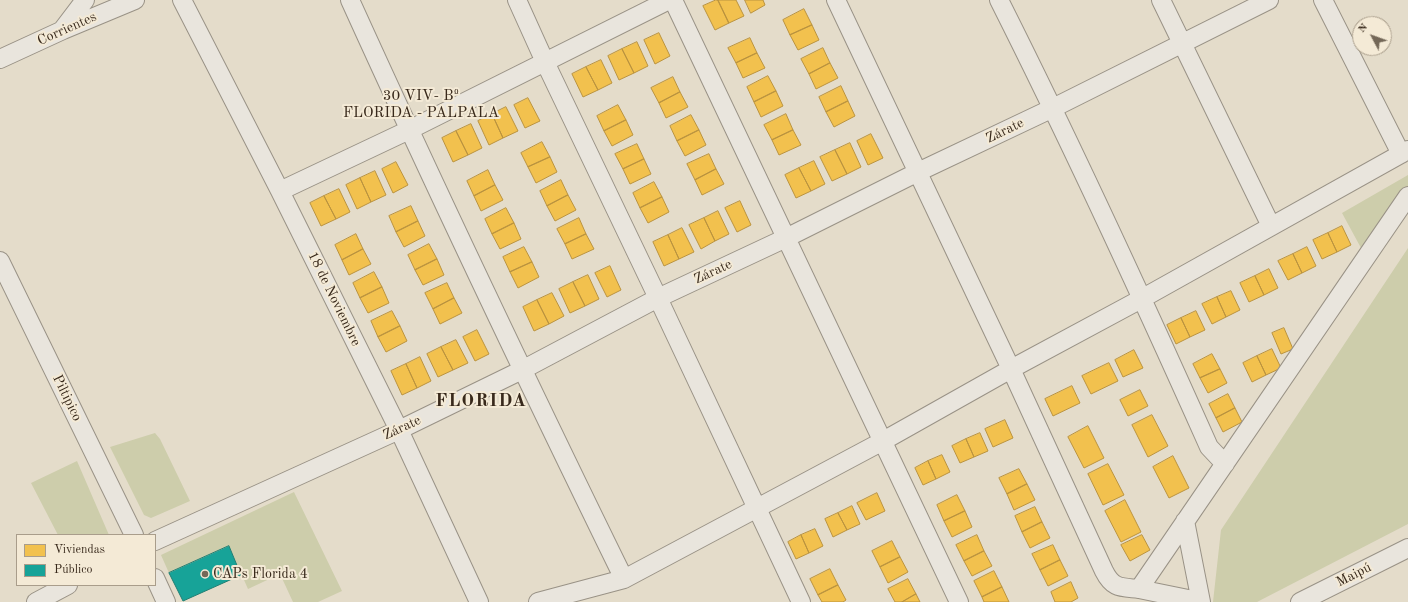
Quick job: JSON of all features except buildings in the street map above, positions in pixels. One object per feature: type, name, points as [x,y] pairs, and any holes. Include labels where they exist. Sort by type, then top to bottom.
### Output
[{"type":"street","points":[[63,30],[85,0]]},
{"type":"street","name":"Corrientes","points":[[0,59],[63,30],[135,0]]},
{"type":"street","name":"18 de Noviembre","points":[[182,0],[280,190],[399,430],[479,602]]},
{"type":"street","points":[[350,0],[409,130],[522,370],[624,579]]},
{"type":"street","points":[[517,0],[801,602]]},
{"type":"street","points":[[280,190],[409,130],[669,0]]},
{"type":"street","points":[[673,0],[959,602]]},
{"type":"street","points":[[836,0],[1011,369],[1109,581],[1118,587],[1178,596],[1193,600],[1195,602]]},
{"type":"street","points":[[999,0],[1053,108],[1143,298],[1210,448],[1225,464]]},
{"type":"street","points":[[1161,0],[1271,226]]},
{"type":"street","name":"Zárate","points":[[156,541],[399,430],[522,370],[658,298],[786,238],[918,172],[1053,108],[1270,0]]},
{"type":"street","points":[[538,602],[624,579],[883,441],[1404,152],[1323,0]]},
{"type":"street","points":[[1139,589],[1408,196]]},
{"type":"street","name":"Piltipico","points":[[0,261],[134,534]]},
{"type":"street","points":[[1185,521],[1201,602]]},
{"type":"street","name":"Maipú","points":[[1300,602],[1408,548]]},
{"type":"street","points":[[156,580],[166,602]]},
{"type":"street","points":[[36,602],[66,586]]},
{"type":"green space","points":[[1408,175],[1408,200],[1367,259],[1342,213]]},
{"type":"green space","points":[[1408,248],[1408,524],[1257,602],[1213,602],[1221,530]]},
{"type":"green space","points":[[155,433],[160,439],[190,501],[151,518],[144,515],[110,447]]},
{"type":"green space","points":[[77,461],[109,534],[57,534],[31,483]]},
{"type":"green space","points":[[294,492],[342,591],[318,602],[293,602],[280,574],[248,589],[229,546],[169,573],[161,555]]},
{"type":"place","name":"CAPs Florida 4","points":[[205,574]]},
{"type":"district","name":"30 VIV- Bº FLORIDA - PALPALA","points":[[421,104]]},
{"type":"district","name":"FLORIDA","points":[[481,401]]}]
